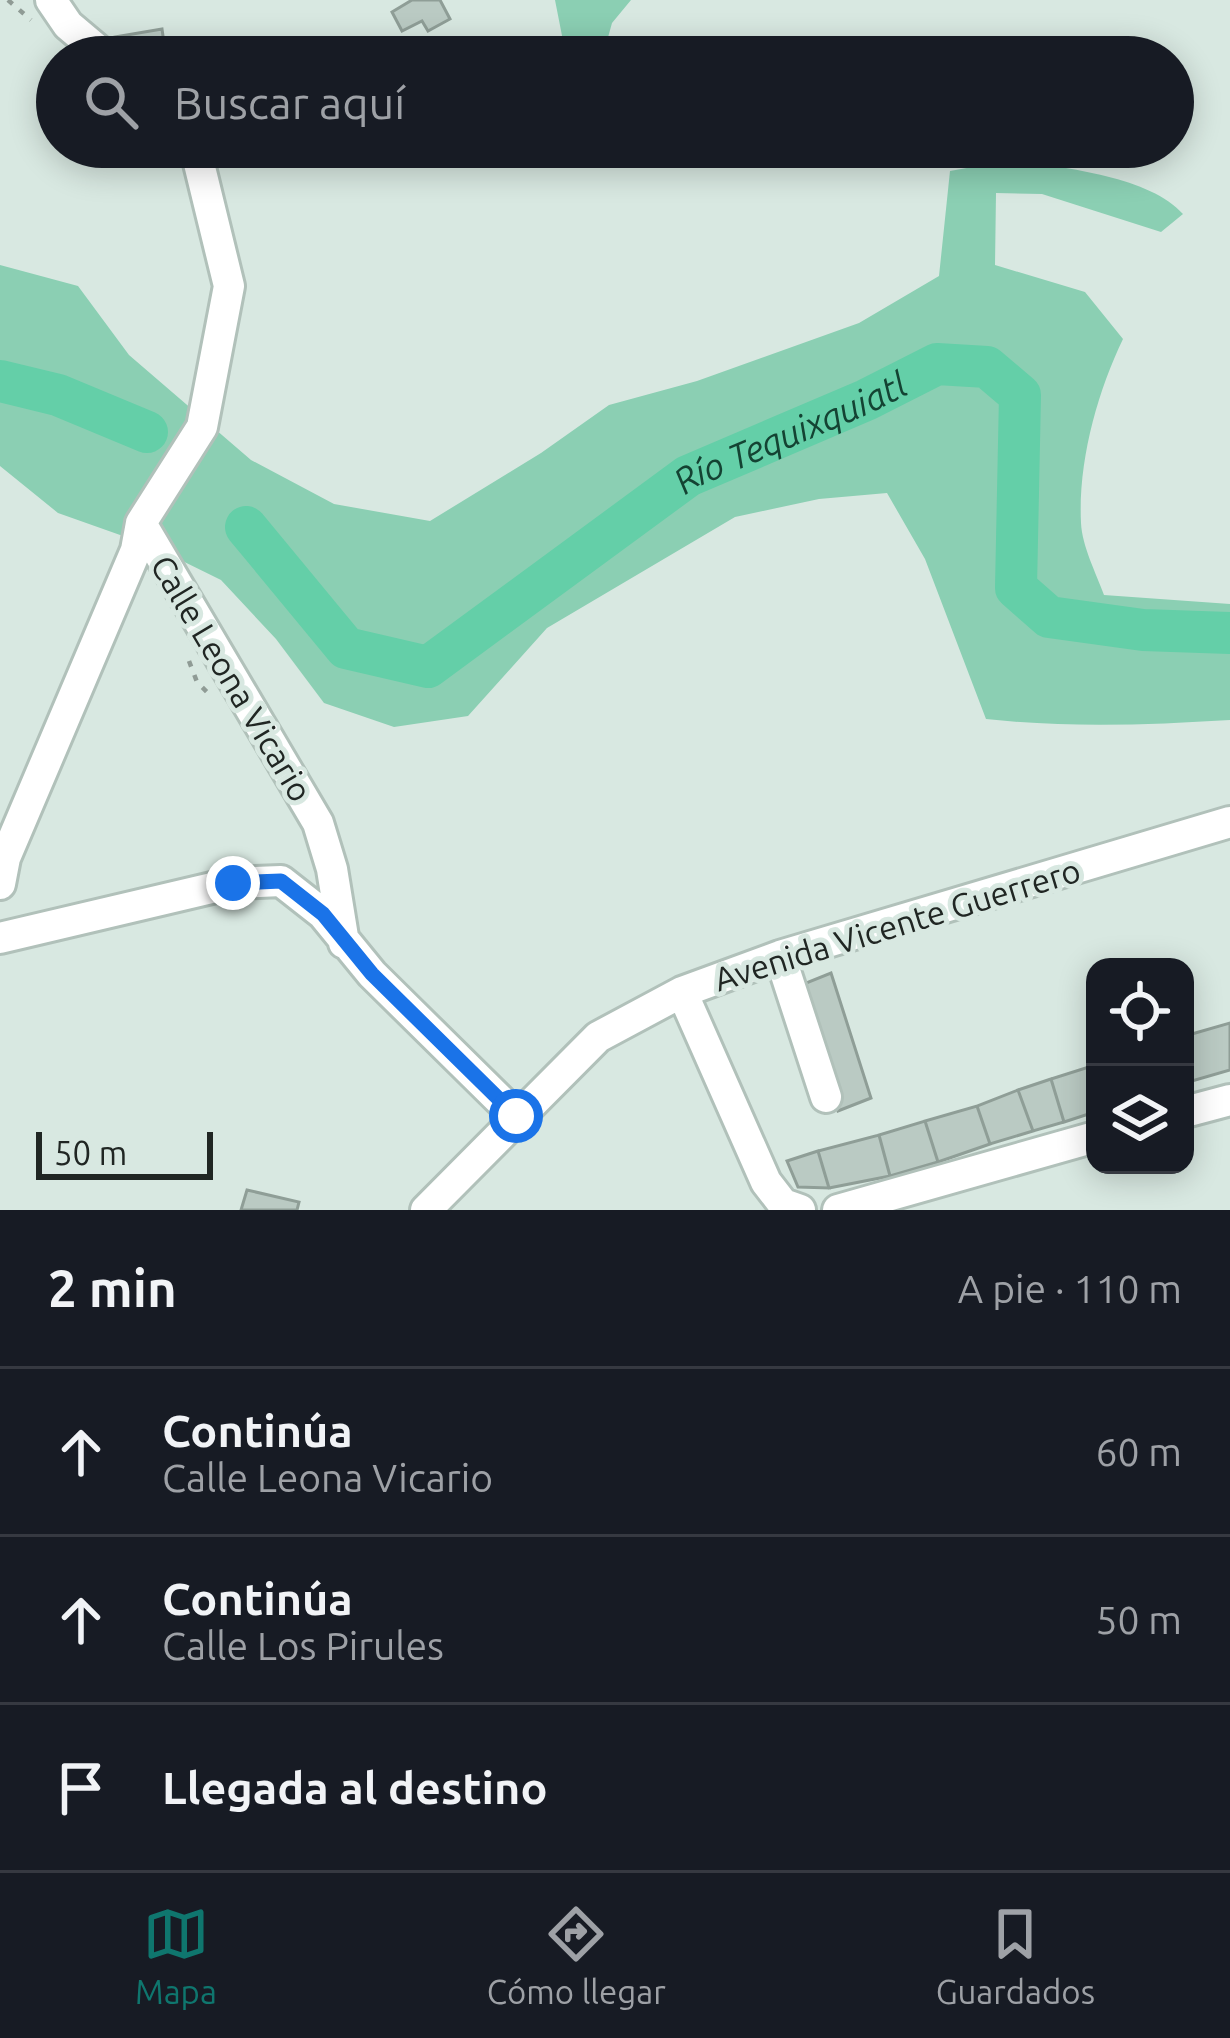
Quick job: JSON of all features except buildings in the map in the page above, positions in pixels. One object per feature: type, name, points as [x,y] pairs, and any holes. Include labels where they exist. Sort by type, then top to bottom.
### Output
[{"type":"street","points":[[51,0],[81,36]]},
{"type":"street","name":"Calle Leona Vicario","points":[[200,168],[229,286],[202,427],[141,523],[318,823],[332,869],[344,944]]},
{"type":"street","points":[[0,884],[5,858],[136,550],[141,523]]},
{"type":"street","name":"Avenida Vicente Guerrero","points":[[426,1210],[598,1036],[682,992],[780,956],[1230,822]]},
{"type":"street","points":[[0,938],[233,883],[281,881],[323,914],[372,974],[516,1116]]},
{"type":"street","points":[[780,956],[826,1097]]},
{"type":"street","points":[[682,992],[766,1182],[783,1204],[800,1210]]},
{"type":"street","points":[[1194,1110],[1230,1100]]},
{"type":"street","points":[[838,1210],[1086,1140]]},
{"type":"path","points":[[170,168],[173,174]]},
{"type":"path","points":[[189,662],[197,682],[214,699]]},
{"type":"green space","points":[[555,0],[631,0],[612,23],[608,36],[562,36]]},
{"type":"green space","points":[[1078,170],[1149,191],[1183,214],[1161,232],[1042,194],[996,193],[995,265],[1085,292],[1123,339],[1097,405],[1086,452],[1081,500],[1084,541],[1104,595],[1230,604],[1230,720],[1108,725],[986,719],[925,559],[887,493],[819,499],[735,517],[547,628],[468,716],[394,727],[324,703],[276,639],[221,580],[154,547],[58,513],[0,466],[0,265],[78,286],[129,355],[251,460],[334,504],[430,521],[609,405],[697,381],[859,323],[939,276],[950,171]]},
{"type":"waterway","name":"Río Tequixquiatl","points":[[246,527],[346,648],[428,667],[688,476],[866,400],[937,364],[987,367],[1020,395],[1016,588],[1049,617],[1143,630],[1230,633]]},
{"type":"waterway","name":"Río Tequixquiatl","points":[[0,381],[58,395],[147,432]]},
{"type":"route","points":[[233,883],[281,881],[323,914],[372,974],[516,1116]]}]
